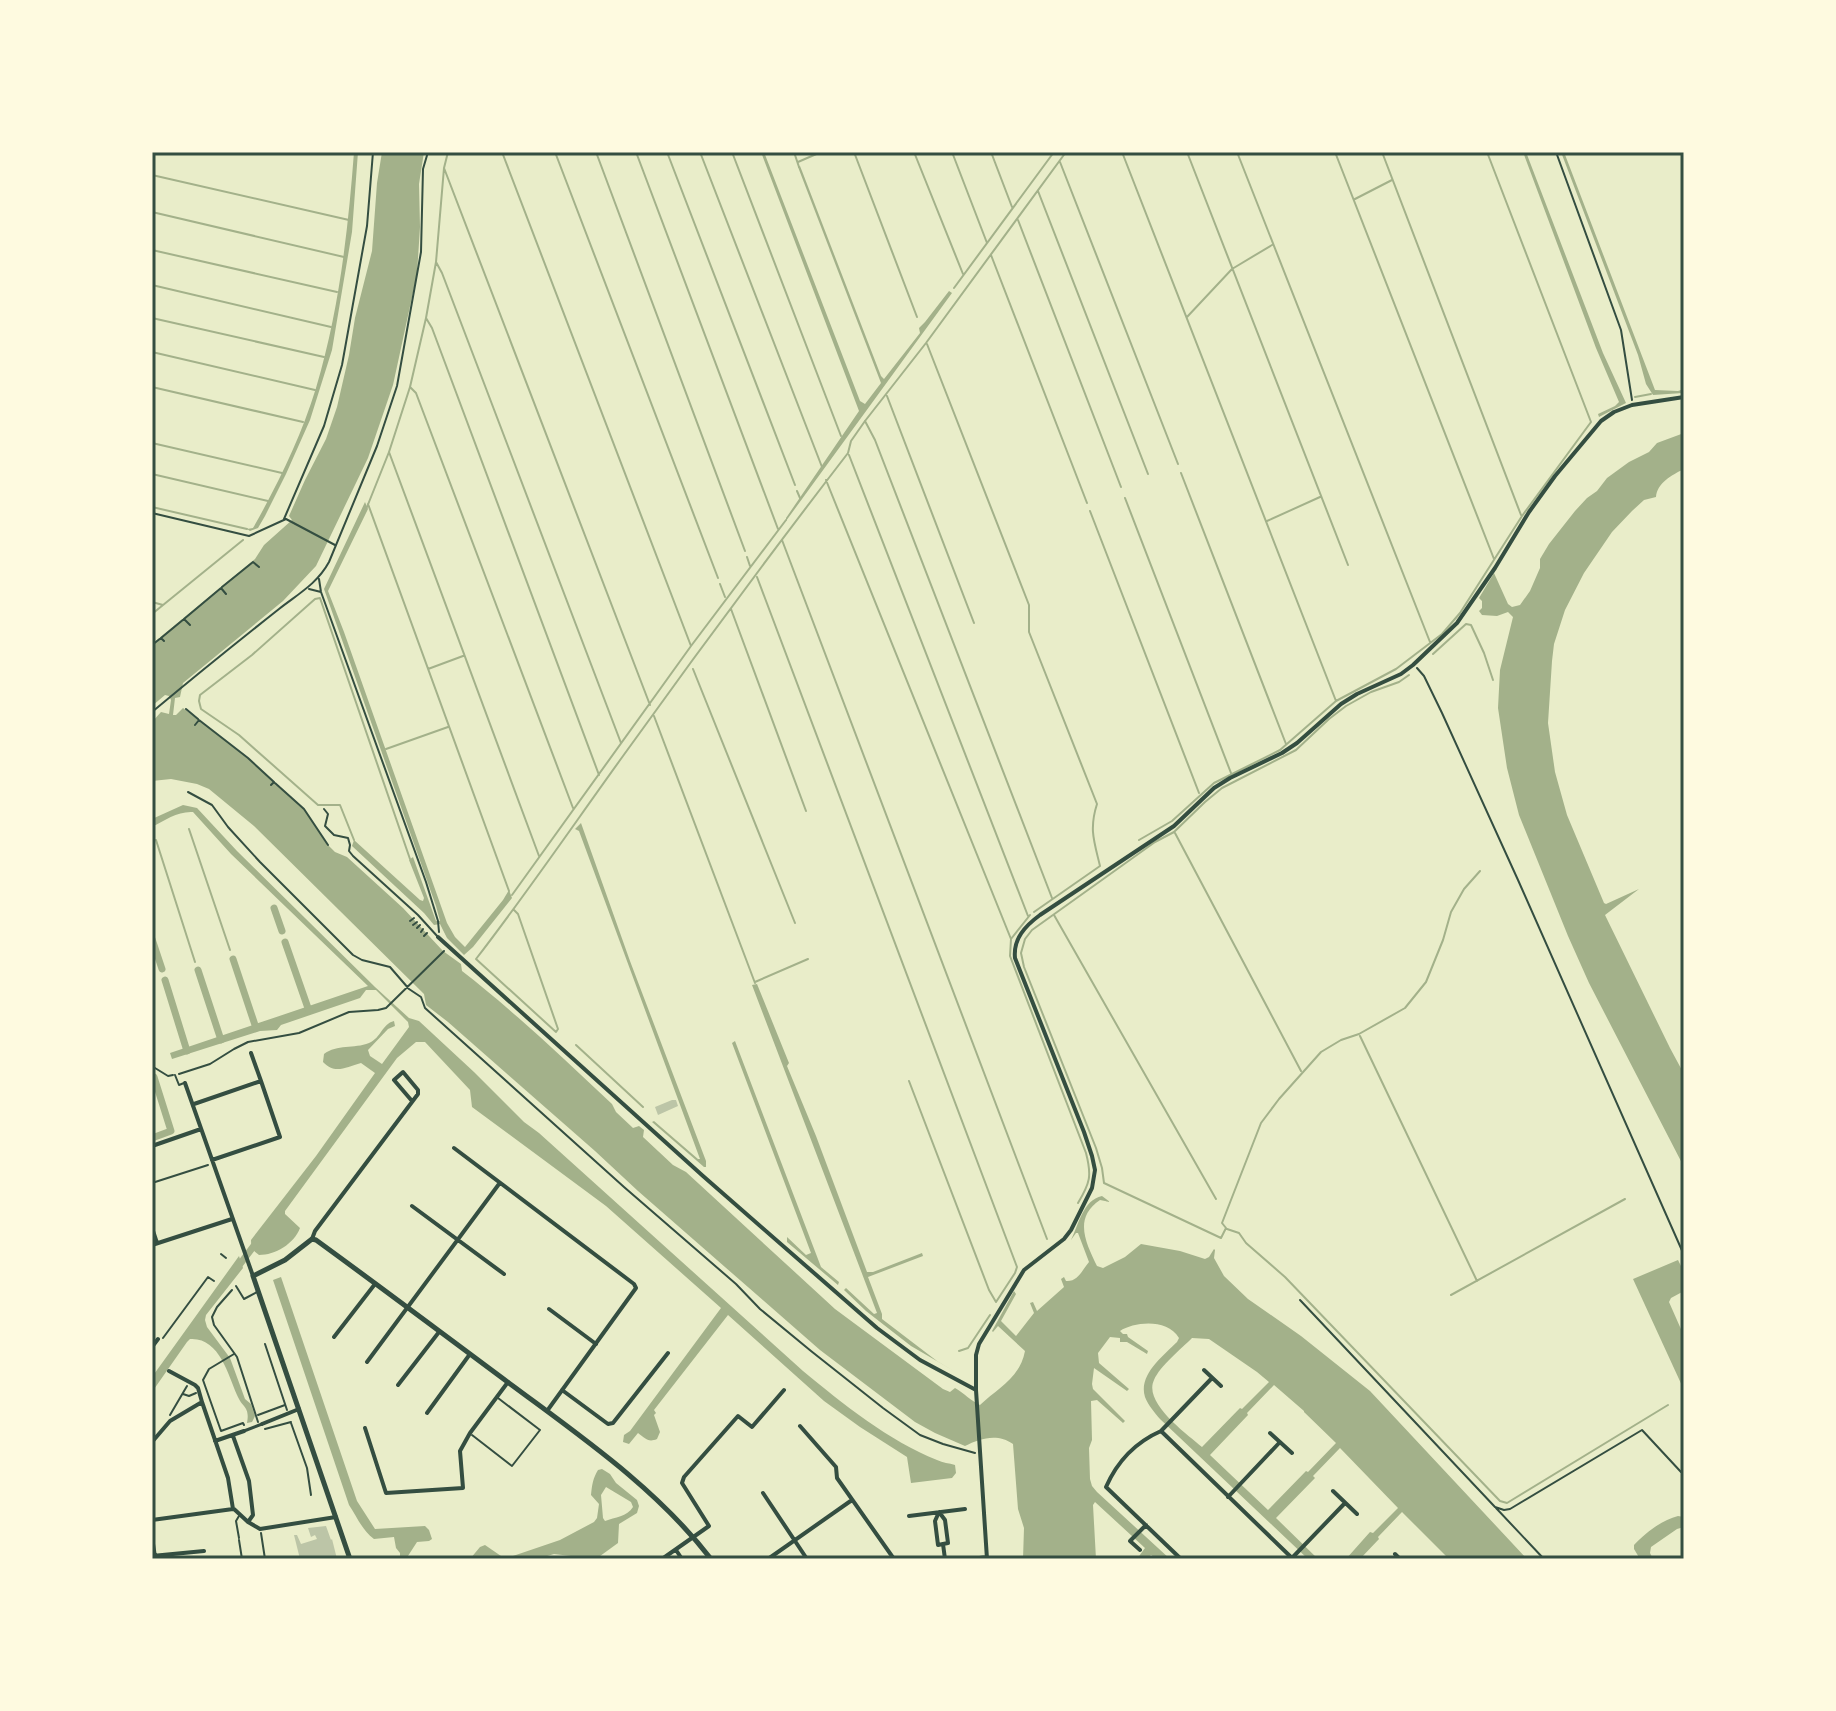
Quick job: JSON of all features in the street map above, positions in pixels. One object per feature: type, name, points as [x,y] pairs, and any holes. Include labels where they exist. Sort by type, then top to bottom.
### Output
[{"type":"street","points":[[972,1559],[987,1558],[976,1390],[979,1344],[1024,1270],[1071,1230],[1094,1178],[1092,1156],[1084,1132],[1015,958],[1014,949],[1023,930],[1040,915],[1174,826],[1214,788],[1282,753],[1341,704],[1413,665],[1457,623],[1529,512],[1601,421],[1632,405],[1684,397]]},
{"type":"street","points":[[438,937],[866,1319],[920,1360],[976,1390]]},
{"type":"street","points":[[213,1161],[280,1137],[251,1053]]},
{"type":"street","points":[[253,1276],[285,1260],[312,1239],[315,1231],[412,1101],[418,1090],[403,1072],[394,1080],[412,1101]]},
{"type":"street","points":[[193,1104],[261,1081]]},
{"type":"street","points":[[185,1083],[350,1559]]},
{"type":"street","points":[[152,1146],[201,1129]]},
{"type":"street","points":[[454,1148],[636,1288],[547,1411]]},
{"type":"street","points":[[367,1362],[499,1183]]},
{"type":"street","points":[[412,1206],[504,1274]]},
{"type":"street","points":[[152,1228],[155,1244],[232,1219]]},
{"type":"street","points":[[312,1239],[603,1454],[654,1496],[711,1559]]},
{"type":"street","points":[[334,1337],[375,1284]]},
{"type":"street","points":[[549,1309],[596,1344]]},
{"type":"street","points":[[398,1385],[439,1332]]},
{"type":"street","points":[[152,1347],[158,1339]]},
{"type":"street","points":[[562,1390],[608,1424],[613,1423],[668,1353]]},
{"type":"street","points":[[427,1413],[470,1354]]},
{"type":"street","points":[[1204,1370],[1221,1386]]},
{"type":"street","points":[[169,1371],[199,1390],[228,1478],[233,1509],[239,1515],[260,1529],[336,1517]]},
{"type":"street","points":[[1181,1559],[1106,1487],[1113,1471],[1124,1458],[1150,1436],[1161,1431],[1212,1378]]},
{"type":"street","points":[[365,1428],[386,1493],[463,1488],[460,1451],[508,1382]]},
{"type":"street","points":[[662,1559],[709,1526],[682,1483],[684,1477],[738,1416],[752,1427],[784,1390]]},
{"type":"street","points":[[152,1442],[170,1421],[202,1402]]},
{"type":"street","points":[[215,1441],[299,1409]]},
{"type":"street","points":[[800,1426],[836,1467],[837,1478],[894,1559]]},
{"type":"street","points":[[1161,1431],[1292,1558],[1345,1503]]},
{"type":"street","points":[[1270,1433],[1292,1453]]},
{"type":"street","points":[[233,1436],[249,1481],[253,1515],[248,1522]]},
{"type":"street","points":[[1228,1497],[1280,1442]]},
{"type":"street","points":[[1333,1491],[1357,1514]]},
{"type":"street","points":[[763,1493],[807,1559]]},
{"type":"street","points":[[768,1559],[852,1500]]},
{"type":"street","points":[[152,1520],[233,1509]]},
{"type":"street","points":[[909,1516],[965,1509]]},
{"type":"street","points":[[939,1512],[945,1520],[948,1543],[938,1545],[935,1521],[939,1512]]},
{"type":"street","points":[[1140,1550],[1130,1541],[1144,1526]]},
{"type":"street","points":[[152,1537],[154,1557],[204,1551]]},
{"type":"street","points":[[943,1544],[945,1559]]},
{"type":"street","points":[[676,1550],[682,1559]]},
{"type":"street","points":[[1395,1554],[1400,1559]]},
{"type":"lane","points":[[324,809],[328,814],[325,826],[334,835],[348,838],[349,851],[353,856],[438,937]]},
{"type":"lane","points":[[175,1075],[179,1085],[185,1083]]},
{"type":"lane","points":[[236,1286],[244,1299],[258,1292]]},
{"type":"lane","points":[[1300,1300],[1544,1559]]},
{"type":"lane","points":[[470,1433],[512,1466],[540,1430],[497,1397]]},
{"type":"lane","points":[[1495,1507],[1510,1509],[1642,1430],[1681,1472]]},
{"type":"lane","points":[[239,1515],[236,1521],[239,1538]]},
{"type":"path","points":[[284,519],[324,426],[342,365],[367,226],[373,152]]},
{"type":"path","points":[[152,712],[308,589],[319,578],[337,546],[397,386],[421,252],[423,169],[428,152]]},
{"type":"path","points":[[1556,152],[1621,330],[1632,405]]},
{"type":"path","points":[[152,513],[249,536],[284,519],[290,520],[337,546]]},
{"type":"path","points":[[248,558],[259,567]]},
{"type":"path","points":[[152,645],[251,563]]},
{"type":"path","points":[[319,578],[321,592],[438,923]]},
{"type":"path","points":[[221,588],[226,594]]},
{"type":"path","points":[[308,589],[321,592]]},
{"type":"path","points":[[205,593],[209,597]]},
{"type":"path","points":[[184,619],[190,625]]},
{"type":"path","points":[[1413,665],[1424,676],[1467,769],[1684,1255]]},
{"type":"path","points":[[184,714],[187,710],[248,758],[304,809],[328,845]]},
{"type":"path","points":[[195,725],[199,720]]},
{"type":"path","points":[[214,741],[219,735]]},
{"type":"path","points":[[271,785],[274,782]]},
{"type":"path","points":[[188,792],[212,805],[260,862],[353,955],[390,967],[421,997],[425,1008],[727,1276],[760,1309],[920,1435],[980,1454]]},
{"type":"path","points":[[182,1073],[210,1064],[248,1042],[299,1033],[349,1012],[389,1006],[444,951]]},
{"type":"path","points":[[152,1069],[168,1076],[175,1075]]},
{"type":"path","points":[[152,1183],[213,1161]]},
{"type":"path","points":[[221,1254],[226,1258]]},
{"type":"path","points":[[158,1339],[162,1340],[208,1277],[214,1281]]},
{"type":"path","points":[[236,1286],[217,1307],[212,1317],[214,1325],[229,1344],[261,1424],[266,1430],[291,1422]]},
{"type":"path","points":[[182,1394],[189,1396],[199,1390],[209,1369],[233,1355]]},
{"type":"path","points":[[203,1380],[221,1431],[243,1423],[244,1431]]},
{"type":"path","points":[[170,1421],[171,1413],[189,1382]]},
{"type":"path","points":[[257,1416],[285,1405]]},
{"type":"path","points":[[260,1529],[265,1559]]},
{"type":"path","points":[[239,1538],[242,1559]]},
{"type":"shaded area","points":[[354,152],[358,152],[352,232],[332,350],[310,420],[286,474],[258,528],[250,531],[247,529],[253,528],[296,442],[324,359],[341,271]]},
{"type":"shaded area","points":[[382,152],[424,152],[419,184],[417,274],[393,385],[368,458],[316,566],[283,601],[183,683],[180,697],[175,698],[173,715],[183,708],[247,757],[304,809],[335,852],[347,857],[403,908],[443,951],[461,964],[462,971],[557,1053],[633,1128],[639,1126],[644,1130],[643,1137],[673,1165],[686,1172],[835,1309],[943,1389],[950,1392],[955,1388],[980,1405],[1013,1375],[1025,1351],[998,1326],[992,1331],[1014,1291],[1016,1294],[1001,1321],[1016,1336],[1034,1313],[1030,1303],[1033,1302],[1037,1311],[1064,1287],[1061,1279],[1064,1277],[1070,1281],[1079,1275],[1089,1262],[1078,1233],[1071,1240],[1086,1207],[1102,1196],[1110,1202],[1100,1200],[1092,1207],[1084,1223],[1086,1240],[1097,1266],[1103,1268],[1125,1257],[1141,1244],[1205,1259],[1214,1249],[1214,1258],[1224,1276],[1248,1299],[1370,1391],[1527,1559],[1449,1559],[1402,1512],[1360,1559],[1346,1559],[1370,1532],[1373,1533],[1398,1508],[1340,1448],[1276,1518],[1318,1559],[1308,1559],[1150,1406],[1145,1397],[1145,1381],[1153,1366],[1179,1338],[1167,1327],[1150,1324],[1133,1325],[1120,1331],[1148,1351],[1147,1354],[1127,1342],[1120,1342],[1120,1338],[1110,1337],[1098,1353],[1099,1363],[1129,1389],[1127,1391],[1094,1368],[1093,1389],[1125,1421],[1123,1423],[1097,1400],[1091,1401],[1090,1479],[1097,1492],[1170,1559],[1157,1559],[1151,1555],[1147,1559],[1137,1559],[1145,1548],[1095,1502],[1096,1559],[1023,1559],[1024,1528],[1018,1509],[1013,1444],[989,1438],[965,1446],[935,1433],[915,1422],[820,1350],[426,1005],[424,994],[254,826],[209,789],[171,779],[152,781],[152,722],[161,712],[169,714],[171,700],[165,695],[152,706],[152,644],[255,559],[264,545],[292,520],[289,516],[326,439],[337,407],[372,251]],"holes":[[[1192,1338],[1209,1339],[1269,1382],[1202,1447],[1160,1408],[1152,1389],[1161,1369]],[[1274,1385],[1336,1443],[1268,1510],[1210,1455]]]},
{"type":"shaded area","points":[[761,152],[764,152],[860,401],[865,404],[881,383],[798,167],[884,379],[920,333],[919,328],[949,291],[952,293],[786,521],[859,411]]},
{"type":"shaded area","points":[[1523,152],[1526,152],[1603,353],[1626,403],[1599,417],[1598,414],[1619,402]]},
{"type":"shaded area","points":[[1561,152],[1564,152],[1655,390],[1684,389],[1683,393],[1653,395],[1646,384],[1638,355]]},
{"type":"shaded area","points":[[1684,433],[1684,469],[1666,480],[1656,497],[1644,500],[1612,532],[1584,573],[1565,610],[1554,644],[1548,723],[1555,772],[1567,815],[1604,903],[1639,889],[1605,915],[1684,1074],[1684,1167],[1589,983],[1519,815],[1507,768],[1498,708],[1500,670],[1513,617],[1508,612],[1497,616],[1482,615],[1479,611],[1482,601],[1479,598],[1494,573],[1508,604],[1512,607],[1520,605],[1530,591],[1540,568],[1540,559],[1549,544],[1587,498],[1607,478],[1649,452],[1657,443]]},
{"type":"shaded area","points":[[365,502],[368,509],[328,591],[447,923],[465,947],[509,890],[512,898],[464,955],[447,938],[440,924],[434,925],[352,846],[354,840],[423,901],[409,860],[413,857],[436,921],[440,921],[324,589]]},
{"type":"shaded area","points":[[183,805],[197,808],[375,987],[409,1018],[419,1021],[524,1122],[803,1371],[884,1432],[919,1452],[955,1465],[956,1473],[952,1478],[911,1483],[907,1457],[824,1401],[728,1315],[654,1410],[660,1432],[657,1439],[649,1440],[638,1433],[629,1444],[623,1442],[624,1435],[721,1308],[606,1206],[472,1107],[470,1090],[425,1042],[416,1042],[397,1058],[285,1211],[300,1228],[293,1239],[277,1251],[259,1255],[253,1249],[251,1240],[375,1073],[361,1063],[341,1069],[332,1068],[323,1062],[324,1054],[334,1049],[369,1043],[394,1021],[395,1026],[388,1029],[368,1050],[370,1056],[382,1064],[409,1027],[408,1022],[376,990],[366,990],[360,998],[281,1025],[277,1030],[260,1031],[172,1059],[170,1053],[368,986],[231,854],[193,812],[177,814],[152,827],[152,819]]},
{"type":"shaded area","points":[[581,823],[706,1167],[652,1122],[700,1159],[579,831],[575,829]]},
{"type":"shaded area","points":[[757,984],[867,1272],[922,1253],[923,1256],[868,1277],[882,1319],[954,1371],[911,1346],[844,1290],[846,1288],[874,1314],[877,1313],[752,985]]},
{"type":"shaded area","points":[[735,1041],[821,1267],[839,1282],[838,1285],[787,1242],[787,1237],[806,1255],[811,1253],[732,1043]]},
{"type":"shaded area","points":[[239,1256],[243,1268],[205,1320],[230,1358],[245,1399],[251,1404],[255,1416],[252,1422],[247,1423],[247,1410],[221,1358],[200,1340],[190,1339],[187,1342],[152,1392],[152,1377]]},
{"type":"shaded area","points":[[1678,1260],[1684,1272],[1684,1291],[1669,1302],[1684,1336],[1684,1390],[1633,1279]]},
{"type":"shaded area","points":[[281,1277],[357,1501],[375,1529],[425,1526],[429,1530],[432,1539],[417,1542],[406,1559],[400,1559],[394,1537],[374,1539],[349,1505],[273,1280]]},
{"type":"shaded area","points":[[598,1470],[610,1474],[637,1500],[639,1506],[637,1513],[619,1524],[618,1543],[596,1559],[554,1554],[537,1559],[470,1559],[485,1545],[501,1556],[510,1557],[560,1540],[594,1522],[599,1504],[591,1495]],"holes":[[[606,1487],[631,1502],[633,1507],[624,1515],[605,1521],[603,1518],[601,1495]]]},
{"type":"shaded area","points":[[1678,1516],[1684,1517],[1684,1527],[1651,1547],[1653,1559],[1640,1559],[1634,1545],[1654,1528]]},
{"type":"building","points":[[676,1100],[678,1106],[658,1115],[655,1107]]},
{"type":"building","points":[[326,1526],[337,1559],[300,1559],[294,1535],[301,1544],[317,1539],[315,1535],[311,1537],[308,1528]]},
{"type":"waterway","points":[[367,507],[410,387],[426,318],[436,262],[448,152]]},
{"type":"waterway","points":[[502,152],[691,646]]},
{"type":"waterway","points":[[555,152],[718,578]]},
{"type":"waterway","points":[[596,152],[745,551]]},
{"type":"waterway","points":[[636,152],[778,529]]},
{"type":"waterway","points":[[667,152],[795,485]]},
{"type":"waterway","points":[[700,152],[822,467]]},
{"type":"waterway","points":[[732,152],[841,436]]},
{"type":"waterway","points":[[794,152],[799,167]]},
{"type":"waterway","points":[[798,162],[821,152]]},
{"type":"waterway","points":[[854,152],[917,317]]},
{"type":"waterway","points":[[914,152],[963,274]]},
{"type":"waterway","points":[[952,152],[987,243]]},
{"type":"waterway","points":[[991,152],[1012,207]]},
{"type":"waterway","points":[[954,288],[1054,152]]},
{"type":"waterway","points":[[514,910],[558,1029],[556,1032],[476,959],[706,642],[848,453],[851,441],[865,421],[1066,152]]},
{"type":"waterway","points":[[1122,152],[1336,701]]},
{"type":"waterway","points":[[1187,152],[1348,565]]},
{"type":"waterway","points":[[1237,152],[1430,642]]},
{"type":"waterway","points":[[1335,152],[1494,559]]},
{"type":"waterway","points":[[1382,152],[1521,515]]},
{"type":"waterway","points":[[1139,840],[1172,821],[1214,783],[1280,750],[1336,701],[1396,669],[1442,634],[1460,613],[1522,516],[1591,422],[1487,152]]},
{"type":"waterway","points":[[1060,162],[1178,464]]},
{"type":"waterway","points":[[444,168],[650,705]]},
{"type":"waterway","points":[[152,175],[349,220]]},
{"type":"waterway","points":[[1355,199],[1392,180]]},
{"type":"waterway","points":[[1038,191],[1148,474]]},
{"type":"waterway","points":[[152,212],[344,257]]},
{"type":"waterway","points":[[1018,220],[1121,487]]},
{"type":"waterway","points":[[1187,317],[1232,269],[1272,245]]},
{"type":"waterway","points":[[152,250],[337,292]]},
{"type":"waterway","points":[[991,255],[1087,503]]},
{"type":"waterway","points":[[436,262],[621,743]]},
{"type":"waterway","points":[[152,285],[331,327]]},
{"type":"waterway","points":[[152,318],[324,357]]},
{"type":"waterway","points":[[426,318],[599,775]]},
{"type":"waterway","points":[[927,344],[1029,605],[1029,632],[1097,804],[1093,828],[1100,866],[1034,912]]},
{"type":"waterway","points":[[152,352],[315,390]]},
{"type":"waterway","points":[[152,387],[303,422]]},
{"type":"waterway","points":[[410,387],[416,393],[573,808]]},
{"type":"waterway","points":[[1635,397],[1651,394]]},
{"type":"waterway","points":[[887,396],[974,623]]},
{"type":"waterway","points":[[865,421],[1052,898]]},
{"type":"waterway","points":[[152,443],[282,473]]},
{"type":"waterway","points":[[389,452],[539,856]]},
{"type":"waterway","points":[[849,455],[1028,916]]},
{"type":"waterway","points":[[1181,473],[1286,744]]},
{"type":"waterway","points":[[152,474],[268,501]]},
{"type":"waterway","points":[[826,480],[1011,939]]},
{"type":"waterway","points":[[797,491],[800,498]]},
{"type":"waterway","points":[[1267,521],[1320,497]]},
{"type":"waterway","points":[[1125,498],[1231,773]]},
{"type":"waterway","points":[[368,504],[509,891]]},
{"type":"waterway","points":[[152,507],[247,529]]},
{"type":"waterway","points":[[1090,511],[1199,793]]},
{"type":"waterway","points":[[512,895],[786,520]]},
{"type":"waterway","points":[[152,614],[243,540]]},
{"type":"waterway","points":[[782,540],[1047,1239]]},
{"type":"waterway","points":[[747,557],[750,566]]},
{"type":"waterway","points":[[757,577],[1017,1267],[996,1302],[909,1081]]},
{"type":"waterway","points":[[720,584],[725,597]]},
{"type":"waterway","points":[[354,840],[340,805],[318,805],[239,735],[201,709],[199,701],[200,695],[320,598],[410,859]]},
{"type":"waterway","points":[[152,602],[163,605]]},
{"type":"waterway","points":[[731,609],[806,811]]},
{"type":"waterway","points":[[1433,654],[1466,624],[1471,625],[1493,680]]},
{"type":"waterway","points":[[428,669],[463,656]]},
{"type":"waterway","points":[[693,669],[795,923]]},
{"type":"waterway","points":[[1409,675],[1346,706],[1296,750],[1222,788],[1174,832],[1155,842],[1032,930],[1025,939],[1021,953],[1024,967],[1096,1148],[1104,1183],[1221,1238],[1226,1228],[1222,1223],[1261,1123],[1321,1052],[1405,1008],[1426,982],[1451,912],[1464,889],[1480,871]]},
{"type":"waterway","points":[[654,716],[755,983]]},
{"type":"waterway","points":[[386,749],[448,727]]},
{"type":"waterway","points":[[189,829],[230,950]]},
{"type":"waterway","points":[[1175,833],[1301,1071]]},
{"type":"waterway","points":[[156,840],[195,962]]},
{"type":"waterway","points":[[274,908],[282,931]]},
{"type":"waterway","points":[[1030,915],[1011,939],[1010,956],[1086,1153],[1089,1179],[1078,1203]]},
{"type":"waterway","points":[[1054,915],[1216,1199]]},
{"type":"waterway","points":[[152,939],[162,969]]},
{"type":"waterway","points":[[285,942],[309,1011]]},
{"type":"waterway","points":[[233,959],[256,1028]]},
{"type":"waterway","points":[[755,982],[808,959]]},
{"type":"waterway","points":[[198,970],[221,1040]]},
{"type":"waterway","points":[[165,980],[187,1051]]},
{"type":"waterway","points":[[1360,1036],[1477,1281]]},
{"type":"waterway","points":[[576,1045],[643,1107]]},
{"type":"waterway","points":[[152,1077],[171,1131],[152,1138]]},
{"type":"waterway","points":[[1451,1295],[1625,1199]]},
{"type":"waterway","points":[[1227,1229],[1239,1233],[1285,1277],[1500,1501],[1507,1503],[1668,1405]]},
{"type":"waterway","points":[[237,1268],[256,1243]]},
{"type":"waterway","points":[[959,1351],[968,1348],[990,1315]]}]
